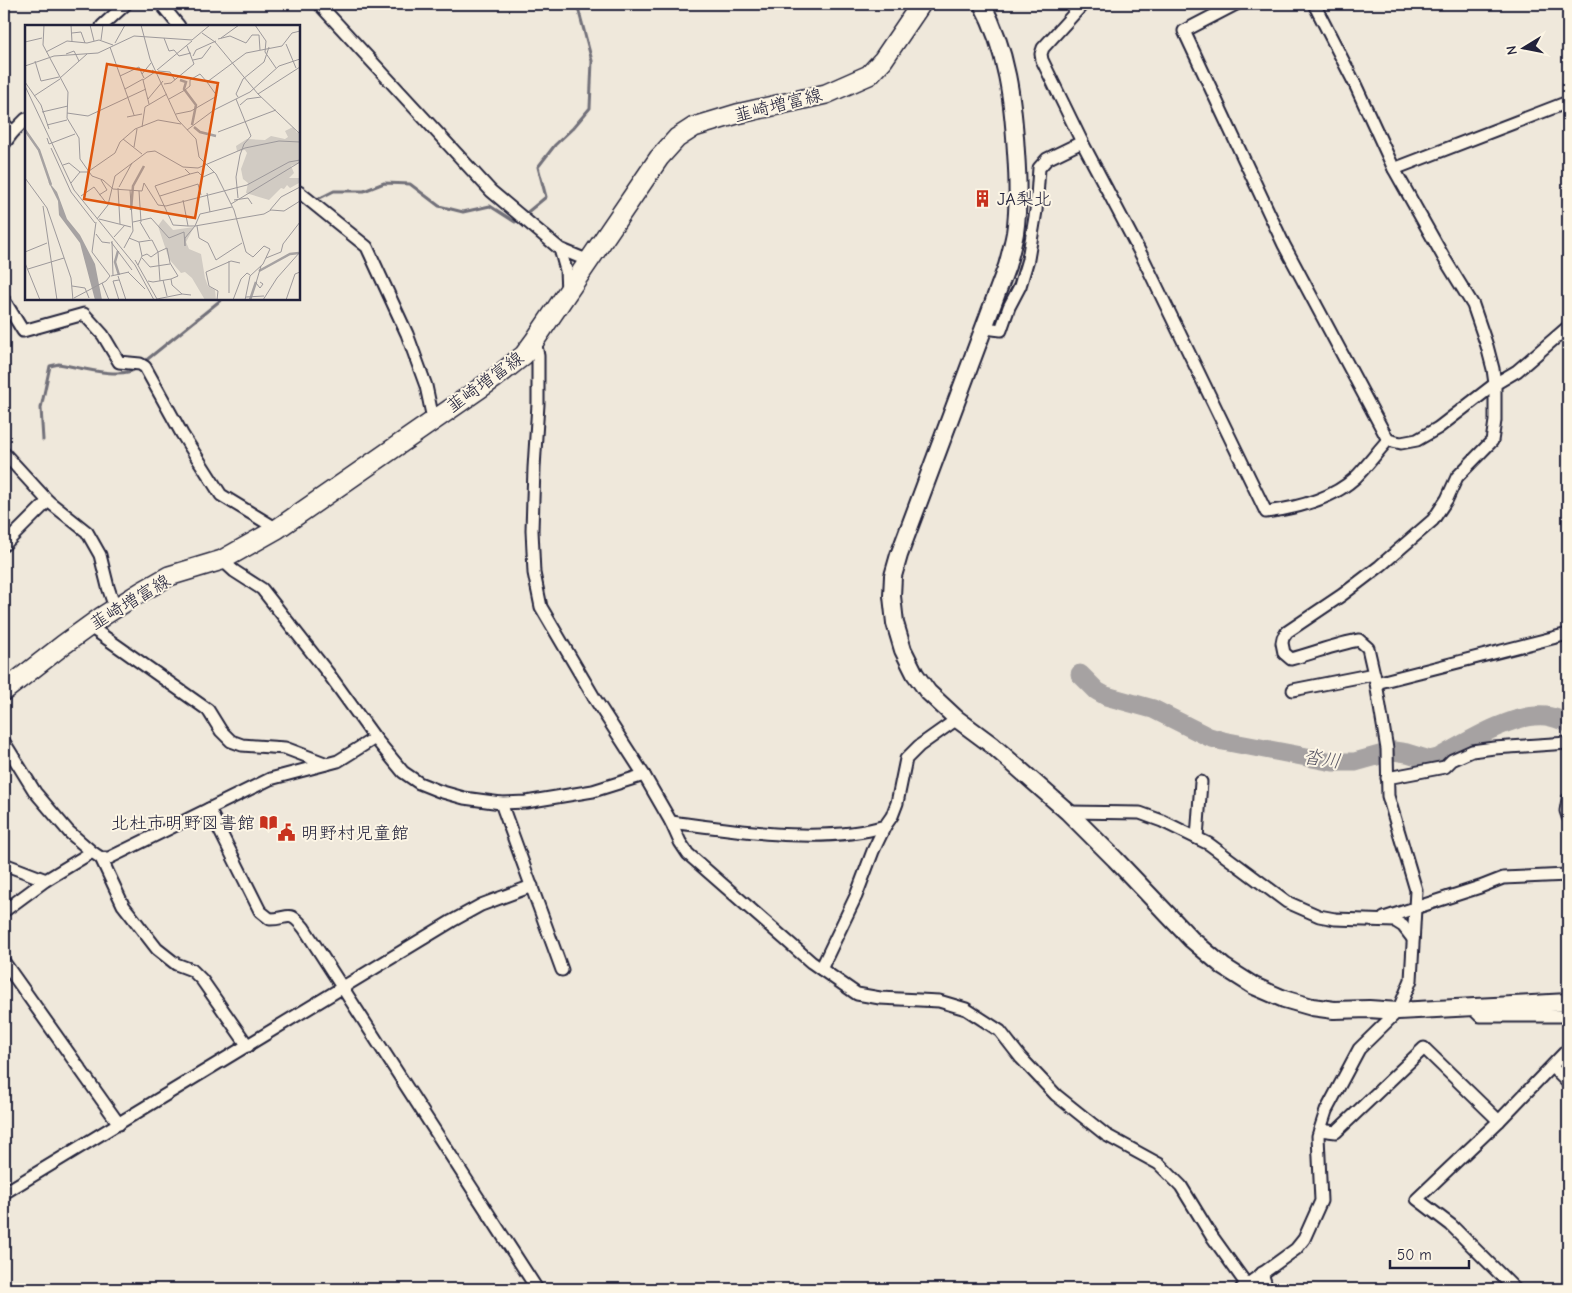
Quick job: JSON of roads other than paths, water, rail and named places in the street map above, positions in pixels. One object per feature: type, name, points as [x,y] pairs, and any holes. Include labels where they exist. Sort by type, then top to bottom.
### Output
[{"type":"main road","name":"韮崎増富線","points":[[4,691],[115,608],[169,576],[222,560],[277,529],[433,419],[495,378],[524,355],[536,340],[659,158],[677,138],[694,127],[737,114],[826,94],[869,74],[883,60],[921,4]]},
{"type":"street","points":[[103,25],[126,4]]},
{"type":"street","points":[[161,4],[178,25]]},
{"type":"street","points":[[319,4],[491,191],[560,249],[589,260]]},
{"type":"street","points":[[982,4],[997,38],[1010,84],[1018,184],[1015,232],[1007,266],[902,546],[894,576],[892,596],[895,623],[903,650],[916,674],[928,692],[957,719],[992,745],[1068,812],[1191,939],[1224,967],[1254,986],[1284,999],[1320,1008],[1398,1011],[1568,1002]]},
{"type":"street","points":[[1083,4],[1043,48],[1042,60],[1082,142],[1144,260],[1266,512],[1291,509],[1334,493],[1355,478],[1388,440]]},
{"type":"street","points":[[1236,4],[1184,31],[1284,245],[1388,440],[1401,443],[1417,440],[1438,428],[1495,384],[1517,371],[1568,327]]},
{"type":"street","points":[[536,340],[538,404],[532,530],[534,573],[541,607],[672,822],[680,842],[688,854],[811,962],[857,994],[880,998],[939,1001],[966,1009],[1000,1031],[1021,1058],[1056,1095],[1106,1135],[1159,1164],[1181,1186],[1244,1287],[1296,1249],[1304,1239],[1321,1201],[1318,1136],[1326,1111],[1359,1049],[1398,1011],[1411,980],[1414,947],[1416,890],[1388,796],[1386,753],[1375,678],[1368,648],[1359,640],[1344,642],[1290,659],[1284,653],[1283,638],[1299,622],[1342,595],[1372,572],[1434,520],[1447,499],[1457,477],[1492,441],[1495,421],[1495,384],[1487,346],[1473,305],[1394,169],[1314,4]]},
{"type":"street","points":[[1394,169],[1568,102]]},
{"type":"street","points":[[4,144],[25,120]]},
{"type":"street","points":[[4,124],[13,132]]},
{"type":"street","points":[[985,328],[1001,330],[1009,307],[1020,286],[1028,259],[1036,211],[1039,168],[1047,159],[1082,142]]},
{"type":"street","points":[[300,193],[367,248],[408,334],[426,386],[433,419]]},
{"type":"street","points":[[560,249],[566,270],[567,292]]},
{"type":"street","points":[[4,300],[23,331],[84,314],[103,335],[118,362],[140,364],[145,367],[182,434],[221,495],[277,529]]},
{"type":"street","points":[[4,453],[48,501],[87,532],[100,555],[115,608]]},
{"type":"street","points":[[4,546],[48,501]]},
{"type":"street","points":[[222,560],[234,571],[262,589],[316,658],[374,738],[404,772],[419,783],[464,798],[501,803],[560,798],[593,791],[644,776]]},
{"type":"street","points":[[89,626],[208,710],[221,731],[232,741],[242,745],[285,748],[327,764]]},
{"type":"street","points":[[1294,690],[1375,678],[1568,634]]},
{"type":"street","points":[[821,969],[856,896],[873,851],[892,816],[897,803],[906,759],[919,746],[957,719]]},
{"type":"street","points":[[4,911],[46,880],[97,855],[109,858],[270,779],[338,762],[374,738]]},
{"type":"street","points":[[4,742],[35,792],[70,832],[97,855],[123,904],[157,949],[176,964],[192,970],[202,980],[248,1046]]},
{"type":"street","points":[[1387,778],[1445,767],[1452,760],[1472,751],[1568,743]]},
{"type":"street","points":[[1197,838],[1201,782]]},
{"type":"street","points":[[1568,799],[1566,811],[1568,817]]},
{"type":"street","points":[[501,803],[562,970]]},
{"type":"street","points":[[209,809],[260,911],[270,919],[277,919],[285,915],[298,920],[537,1289]]},
{"type":"street","points":[[1068,812],[1140,813],[1162,821],[1209,844],[1287,902],[1327,917],[1395,921],[1403,926],[1413,938]]},
{"type":"street","points":[[672,822],[794,834],[837,835],[868,831],[885,826]]},
{"type":"street","points":[[4,864],[46,880]]},
{"type":"street","points":[[1378,920],[1416,909],[1503,878],[1568,875]]},
{"type":"street","points":[[4,1193],[430,934],[481,905],[532,886]]},
{"type":"street","points":[[4,962],[119,1124]]},
{"type":"street","points":[[1471,1007],[1480,1016],[1568,1016]]},
{"type":"street","points":[[1320,1130],[1336,1132],[1424,1048],[1499,1121]]},
{"type":"street","points":[[1515,1289],[1451,1225],[1417,1199],[1499,1121],[1568,1049]]},
{"type":"street","points":[[1552,1067],[1568,1083]]},
{"type":"street","points":[[1262,1273],[1267,1289]]},
{"type":"waterway","points":[[524,215],[546,197],[538,167],[555,145],[590,108],[592,61],[577,4]]},
{"type":"waterway","points":[[314,199],[334,191],[364,191],[384,183],[410,184],[439,206],[463,212],[490,206],[515,222],[519,219]]},
{"type":"waterway","points":[[144,362],[221,300]]},
{"type":"waterway","points":[[43,440],[41,408],[50,366],[59,364],[111,373],[121,373],[137,368]]},
{"type":"waterway","name":"沓川","points":[[1080,674],[1097,691],[1106,696],[1153,709],[1209,737],[1333,762],[1355,762],[1394,751],[1430,760],[1438,758],[1490,730],[1519,719],[1546,716],[1568,723]]},
{"type":"place","name":"JA梨北","points":[[983,199]]},
{"type":"place","name":"北杜市明野図書館","points":[[269,823]]},
{"type":"place","name":"明野村児童館","points":[[287,833]]}]
